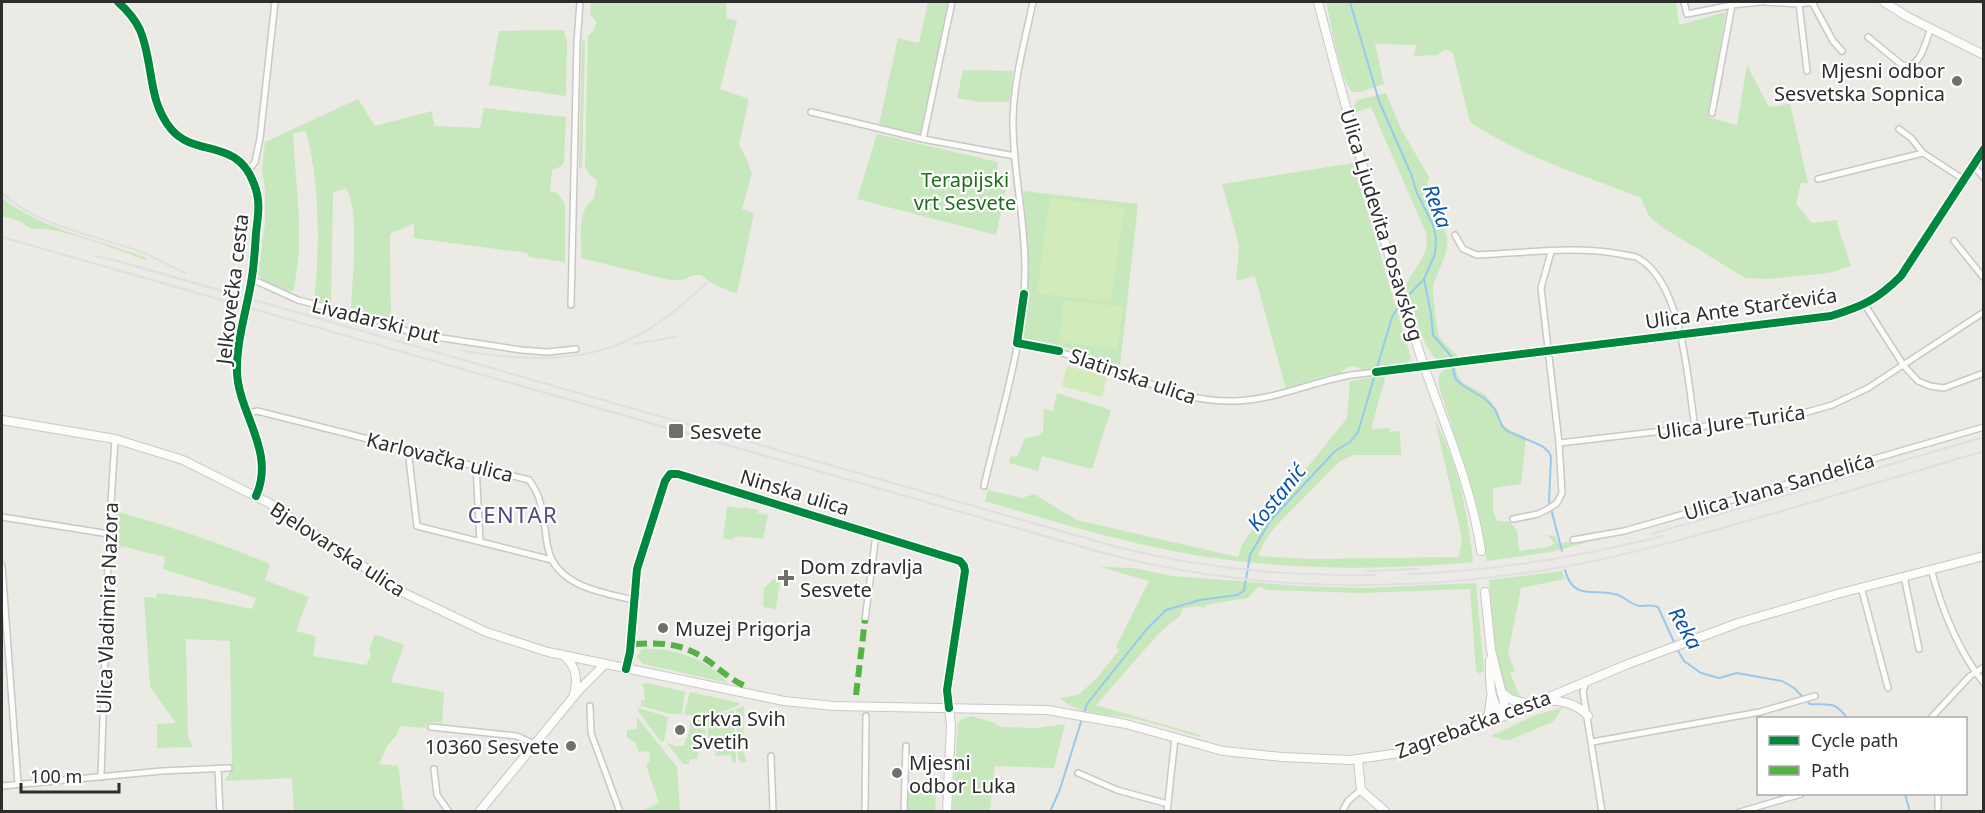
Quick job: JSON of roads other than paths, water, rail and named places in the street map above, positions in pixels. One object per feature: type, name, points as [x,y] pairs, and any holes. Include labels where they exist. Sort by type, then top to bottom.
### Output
[{"type":"main road","points":[[118,2],[131,15],[140,30],[156,105],[166,123],[173,132],[188,142],[228,153],[238,159],[248,171]]},
{"type":"main road","name":"Ulica Ljudevita Posavskog","points":[[1318,2],[1344,101],[1401,292],[1460,464],[1481,551]]},
{"type":"main road","points":[[1884,2],[1908,17],[1983,55]]},
{"type":"main road","name":"Jelkovečka cesta","points":[[248,171],[255,186],[259,210],[252,279],[237,356],[237,375],[240,390],[256,433],[260,456],[260,480],[256,496]]},
{"type":"main road","name":"Bjelovarska ulica","points":[[2,420],[115,439],[183,460],[256,496],[399,591],[486,632],[563,656],[626,669]]},
{"type":"main road","name":"Zagrebačka cesta","points":[[626,669],[767,698],[827,705],[1031,709],[1075,714],[1126,724],[1211,748],[1251,755],[1358,760],[1407,752],[1504,716],[1586,680],[1749,620],[1861,587],[1983,556]]},
{"type":"main road","points":[[1483,724],[1489,713],[1491,695],[1491,650],[1485,592]]},
{"type":"main road","points":[[1491,650],[1502,692],[1504,716]]},
{"type":"main road","points":[[563,656],[573,666],[576,673],[574,696]]},
{"type":"main road","points":[[479,812],[574,696],[604,665]]},
{"type":"main road","points":[[1502,692],[1512,700],[1532,704]]},
{"type":"main road","points":[[1491,695],[1495,706],[1504,716]]},
{"type":"main road","points":[[1541,700],[1569,703],[1583,710],[1588,716]]},
{"type":"main road","points":[[947,812],[951,726],[949,708]]},
{"type":"main road","points":[[1358,760],[1362,790],[1386,812]]},
{"type":"street","points":[[248,171],[255,162],[260,138],[275,2]]},
{"type":"street","points":[[571,305],[580,2]]},
{"type":"street","points":[[923,139],[952,2]]},
{"type":"street","points":[[984,486],[1017,343],[1022,309],[1025,257],[1013,120],[1015,88],[1033,2]]},
{"type":"street","points":[[1684,2],[1687,14],[1732,5],[1763,2],[1813,2],[1833,41],[1842,51]]},
{"type":"street","points":[[1799,3],[1807,71]]},
{"type":"street","points":[[1712,112],[1732,5]]},
{"type":"street","points":[[1868,38],[1902,65],[1909,67],[1919,58],[1931,28]]},
{"type":"street","points":[[812,112],[923,139],[1015,156]]},
{"type":"street","points":[[1899,129],[1911,138],[1923,153],[1963,179]]},
{"type":"street","name":"Ulica Ante Starčevića","points":[[1425,366],[1831,316],[1865,305],[1886,291],[1901,276],[1983,149]]},
{"type":"street","points":[[1818,179],[1923,153]]},
{"type":"street","points":[[1973,165],[1983,178]]},
{"type":"street","points":[[1455,235],[1463,249],[1477,255],[1605,251],[1638,258],[1656,274],[1665,290],[1680,334],[1695,429]]},
{"type":"street","points":[[1954,241],[1983,278]]},
{"type":"street","points":[[1512,519],[1538,514],[1551,508],[1557,504],[1562,493],[1559,443],[1541,288],[1551,252]]},
{"type":"street","name":"Livadarski put","points":[[252,279],[298,300],[379,321],[416,334],[521,350],[547,352],[576,349]]},
{"type":"street","points":[[1865,305],[1904,366],[1918,381],[1944,388],[1983,373]]},
{"type":"street","name":"Ulica Jure Turića","points":[[1559,443],[1793,416],[1832,405],[1868,388],[1904,366],[1983,312]]},
{"type":"street","name":"Slatinska ulica","points":[[1017,343],[1063,352],[1178,394],[1206,400],[1261,399],[1332,378],[1425,366]]},
{"type":"street","name":"Karlovačka ulica","points":[[249,413],[257,411],[529,480],[539,494],[552,560]]},
{"type":"street","name":"Ulica Ivana Sandelića","points":[[1573,540],[1624,531],[1983,427]]},
{"type":"street","name":"Ulica Vladimira Nazora","points":[[101,777],[109,534],[115,439]]},
{"type":"street","points":[[408,450],[417,526],[552,560],[576,583],[633,600]]},
{"type":"street","points":[[476,466],[480,541]]},
{"type":"street","name":"Ninska ulica","points":[[626,669],[630,652],[633,600],[640,558],[665,481],[670,474],[682,475],[956,559],[964,566],[964,578],[947,690],[949,708]]},
{"type":"street","points":[[2,517],[109,534]]},
{"type":"street","points":[[865,620],[876,534]]},
{"type":"street","points":[[2,566],[18,784]]},
{"type":"street","points":[[1931,569],[1958,644],[1983,684]]},
{"type":"street","points":[[1904,576],[1920,649]]},
{"type":"street","points":[[1861,587],[1888,688]]},
{"type":"street","points":[[1932,717],[1975,672],[1983,667]]},
{"type":"street","points":[[1586,680],[1583,690],[1602,812]]},
{"type":"street","points":[[1592,742],[1760,712],[1815,696]]},
{"type":"street","points":[[590,706],[591,733],[620,812]]},
{"type":"street","points":[[865,812],[866,716]]},
{"type":"street","points":[[431,726],[517,736],[534,744]]},
{"type":"street","points":[[1167,812],[1175,738]]},
{"type":"street","points":[[904,812],[906,746]]},
{"type":"street","points":[[771,756],[773,812]]},
{"type":"street","points":[[2,786],[162,771],[229,768]]},
{"type":"street","points":[[218,769],[220,812]]},
{"type":"street","points":[[434,769],[437,795],[449,812]]},
{"type":"street","points":[[1078,773],[1116,790],[1168,804]]},
{"type":"street","points":[[1342,812],[1348,801],[1362,790]]},
{"type":"street","points":[[1740,812],[1798,795]]},
{"type":"street","points":[[1938,795],[1938,812]]},
{"type":"waterway","name":"Reka","points":[[1350,2],[1379,101],[1417,193],[1433,225],[1436,238],[1435,254],[1424,279],[1433,335],[1451,356],[1455,378],[1484,398],[1495,409],[1502,426],[1507,431],[1542,446],[1549,452],[1551,457],[1549,501],[1562,551]]},
{"type":"waterway","name":"Kostanić","points":[[1405,299],[1424,279]]},
{"type":"waterway","name":"Kostanić","points":[[1084,713],[1087,704],[1146,630],[1166,610],[1200,600],[1237,595],[1244,591],[1250,555],[1270,521],[1335,451],[1350,442],[1358,432],[1392,317],[1401,303]]},
{"type":"waterway","name":"Reka","points":[[1565,570],[1568,579],[1578,589],[1618,595],[1640,606],[1658,607],[1675,644]]},
{"type":"waterway","name":"Reka","points":[[1677,649],[1684,661],[1701,673],[1719,678],[1737,673],[1782,681],[1794,688],[1810,704],[1835,706],[1846,717]]},
{"type":"waterway","name":"Kostanić","points":[[1050,812],[1060,789],[1082,719]]},
{"type":"waterway","name":"Reka","points":[[1905,795],[1910,812]]},
{"type":"railway","points":[[2,193],[32,214],[49,222],[139,251],[185,273]]},
{"type":"railway","points":[[2,237],[1107,554],[1164,567],[1222,576],[1281,582],[1399,585],[1458,581],[1574,565],[1700,534],[1984,451]]},
{"type":"railway","points":[[95,256],[1117,547],[1181,561],[1245,570],[1375,575]]},
{"type":"railway","points":[[463,351],[534,358],[565,357],[595,352],[623,343],[650,328],[678,309],[706,283]]},
{"type":"railway","points":[[634,344],[675,337]]},
{"type":"railway","points":[[1652,534],[1984,437]]},
{"type":"railway","points":[[1408,574],[1473,570],[1537,562],[1663,536]]},
{"type":"railway","points":[[1367,571],[1418,569]]},
{"type":"place","name":"Mjesni odbor Sesvetska Sopnica","points":[[1957,81]]},
{"type":"place","name":"Sesvete","points":[[676,431]]},
{"type":"place","name":"Dom zdravlja Sesvete","points":[[786,578]]},
{"type":"place","name":"Muzej Prigorja","points":[[663,628]]},
{"type":"place","name":"crkva Svih Svetih","points":[[680,730]]},
{"type":"place","name":"10360 Sesvete","points":[[571,746]]},
{"type":"place","name":"Mjesni odbor Luka","points":[[897,773]]},
{"type":"district","name":"CENTAR","points":[[513,514]]},
{"type":"park label","name":"Terapijski vrt Sesvete","points":[[965,190]]}]
